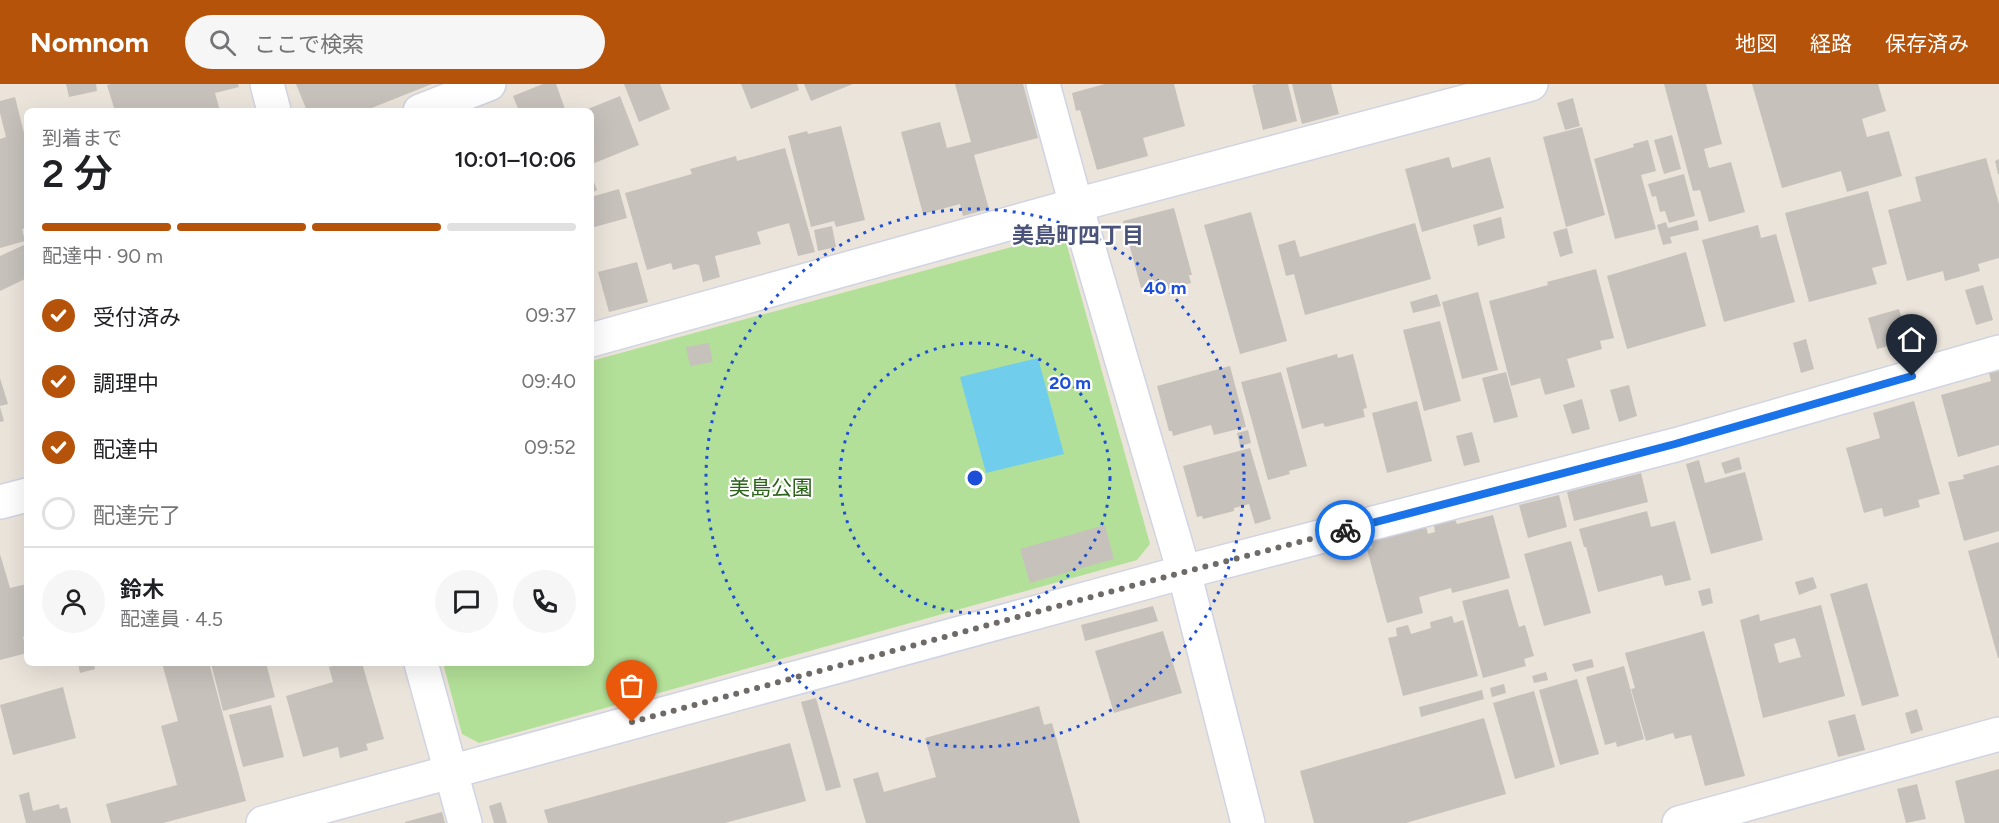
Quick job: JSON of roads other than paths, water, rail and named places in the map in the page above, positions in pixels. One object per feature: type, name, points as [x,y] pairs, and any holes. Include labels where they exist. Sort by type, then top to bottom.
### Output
[{"type":"street","points":[[267,84],[273,108]]},
{"type":"street","points":[[428,108],[489,84]]},
{"type":"street","points":[[1043,84],[1076,205],[1184,572],[1248,823]]},
{"type":"street","points":[[594,339],[1076,205],[1531,84]]},
{"type":"street","points":[[263,823],[1184,572],[1675,444],[1999,352]]},
{"type":"street","points":[[0,502],[24,496]]},
{"type":"street","points":[[422,666],[465,823]]},
{"type":"street","points":[[1679,823],[1999,734]]},
{"type":"water","points":[[1038,358],[1064,454],[986,473],[960,377]]},
{"type":"district","name":"美島町四丁目","points":[[1078,235]]},
{"type":"park label","name":"美島公園","points":[[771,487]]}]
